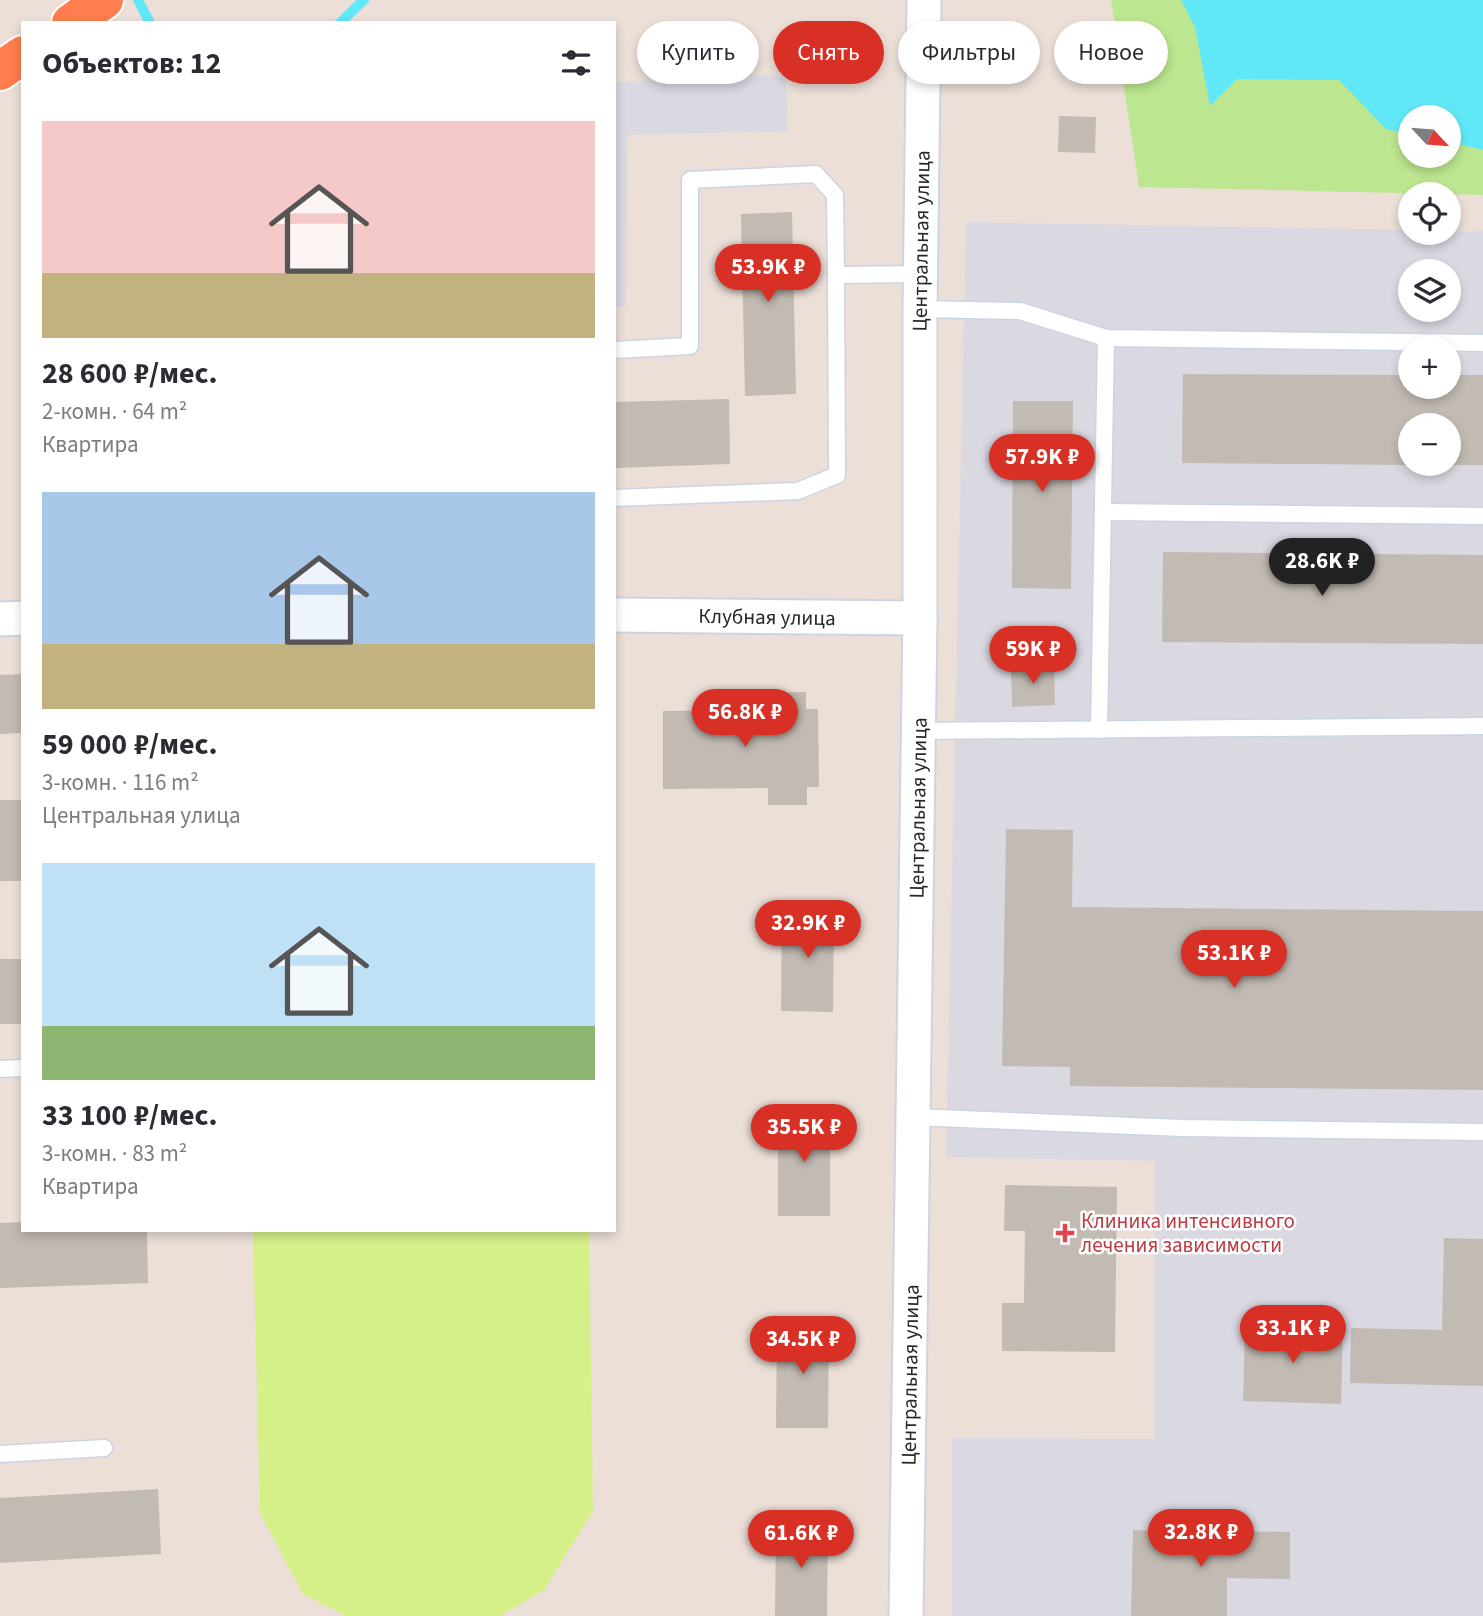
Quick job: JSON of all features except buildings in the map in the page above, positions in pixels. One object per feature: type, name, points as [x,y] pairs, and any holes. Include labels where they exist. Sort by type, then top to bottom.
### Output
[{"type":"highway","points":[[74,21],[104,0]]},
{"type":"highway","points":[[0,71],[21,56]]},
{"type":"street","name":"Центральная улица","points":[[906,1616],[919,731],[919,309],[924,0]]},
{"type":"street","name":"Клубная улица","points":[[616,615],[920,618]]},
{"type":"street","points":[[0,619],[21,618]]},
{"type":"lane","points":[[616,350],[690,346],[690,180],[816,174],[835,195],[837,475],[798,491],[616,498]]},
{"type":"lane","points":[[836,275],[920,274]]},
{"type":"lane","points":[[919,309],[1020,311],[1106,338],[1483,343]]},
{"type":"lane","points":[[1099,730],[1106,338]]},
{"type":"lane","points":[[1103,512],[1483,516]]},
{"type":"lane","points":[[919,731],[1483,726]]},
{"type":"lane","points":[[0,1069],[21,1068]]},
{"type":"lane","points":[[913,1117],[1182,1128],[1483,1132]]},
{"type":"lane","points":[[0,1454],[104,1448]]},
{"type":"shaded area","points":[[759,76],[773,76],[773,84],[786,84],[788,131],[627,135],[626,306],[616,307],[616,82],[759,84]]},
{"type":"shaded area","points":[[966,222],[1398,230],[1398,245],[1461,245],[1461,232],[1483,231],[1483,1616],[952,1616],[952,1438],[1154,1439],[1155,1161],[946,1157]]},
{"type":"green space","points":[[1111,0],[1483,0],[1483,195],[1461,194],[1461,182],[1398,182],[1398,193],[1139,187],[1124,84],[1168,84],[1168,21],[1114,21]]},
{"type":"green space","points":[[253,1232],[589,1232],[593,1511],[544,1590],[500,1616],[346,1616],[303,1594],[260,1513]]},
{"type":"water","points":[[1181,0],[1483,0],[1483,150],[1461,145],[1461,105],[1398,105],[1398,132],[1386,129],[1339,80],[1237,79],[1210,106],[1195,27]]},
{"type":"waterway","points":[[138,0],[149,21]]},
{"type":"waterway","points":[[342,21],[364,0]]},
{"type":"place","name":"Клиника интенсивного лечения зависимости","points":[[1065,1233]]}]
